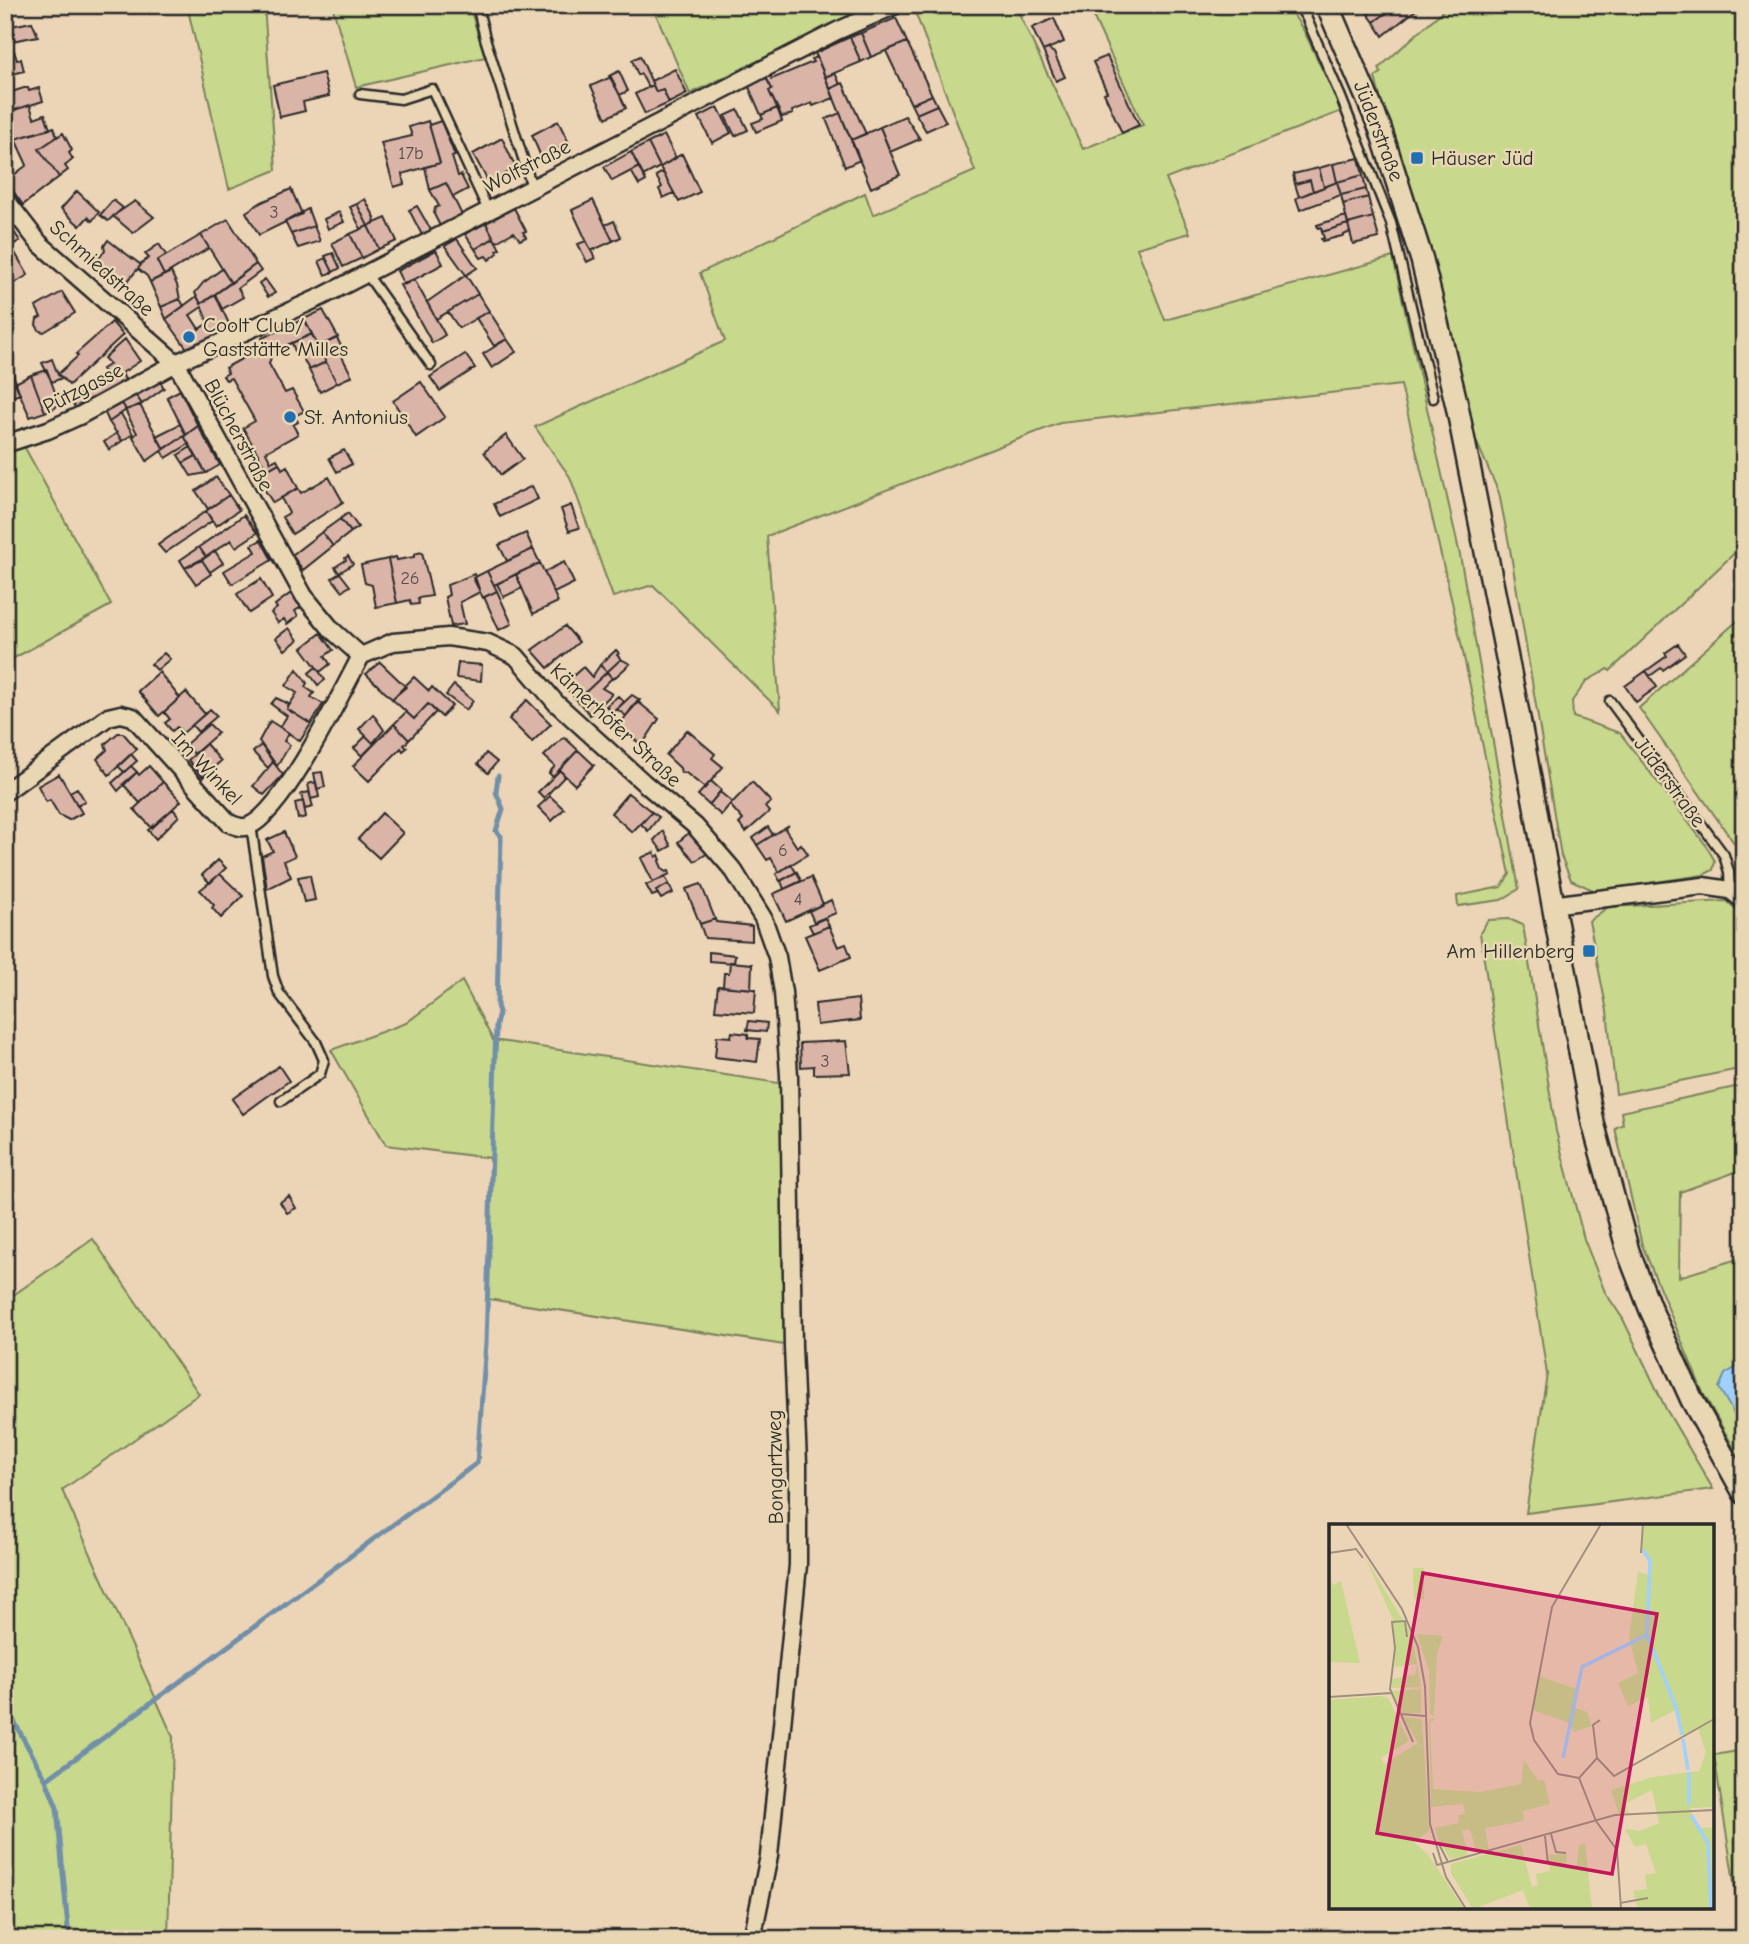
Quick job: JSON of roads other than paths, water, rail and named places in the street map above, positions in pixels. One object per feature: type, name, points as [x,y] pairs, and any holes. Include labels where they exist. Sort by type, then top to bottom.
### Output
[{"type":"main road","name":"Jüderstraße","points":[[1327,5],[1380,128],[1422,260],[1457,405],[1520,726],[1593,1123],[1628,1251],[1650,1308],[1692,1400],[1744,1493]]},
{"type":"street","name":"Wolfstraße","points":[[176,363],[323,296],[837,31],[896,5]]},
{"type":"street","name":"Schmiedstraße","points":[[5,199],[39,243],[176,363]]},
{"type":"street","name":"Pützgasse","points":[[5,444],[48,430],[79,416],[176,363]]},
{"type":"street","name":"Blücherstraße","points":[[176,363],[303,596],[332,630],[360,656]]},
{"type":"street","name":"Kämerhöfer Straße","points":[[360,656],[393,642],[449,636],[488,643],[516,656],[556,703],[695,826],[734,871],[763,918],[777,957],[783,992]]},
{"type":"street","name":"Im Winkel","points":[[5,792],[108,717],[121,714],[133,718],[229,823],[240,828],[251,825],[289,785],[360,656]]},
{"type":"street","points":[[1551,905],[1703,886],[1730,890],[1744,901]]},
{"type":"street","name":"Bongartzweg","points":[[752,1939],[769,1856],[797,1565],[798,1463],[793,1347],[789,1075],[783,992]]},
{"type":"lane","points":[[477,5],[532,187]]},
{"type":"lane","points":[[1298,5],[1306,17],[1340,95],[1391,223],[1433,398]]},
{"type":"lane","points":[[359,94],[401,99],[432,89],[488,210]]},
{"type":"lane","points":[[366,274],[431,365]]},
{"type":"lane","name":"Jüderstraße","points":[[1610,701],[1724,855],[1730,890]]},
{"type":"lane","points":[[251,825],[273,976],[279,993],[316,1042],[324,1060],[320,1074],[281,1101]]},
{"type":"water","points":[[1744,1363],[1744,1431],[1719,1388],[1725,1374]]},
{"type":"waterway","points":[[46,1780],[477,1463],[486,1343],[496,1025],[499,1012],[501,836],[496,831],[503,809],[496,792],[498,776]]},
{"type":"waterway","points":[[5,1705],[46,1780],[57,1808],[69,1939]]},
{"type":"place","name":"Häuser Jüd","points":[[1417,158]]},
{"type":"place","name":"Coolt Club/ Gaststätte Milles","points":[[189,337]]},
{"type":"place","name":"St. Antonius","points":[[290,417]]},
{"type":"place","name":"Am Hillenberg","points":[[1589,951]]}]
